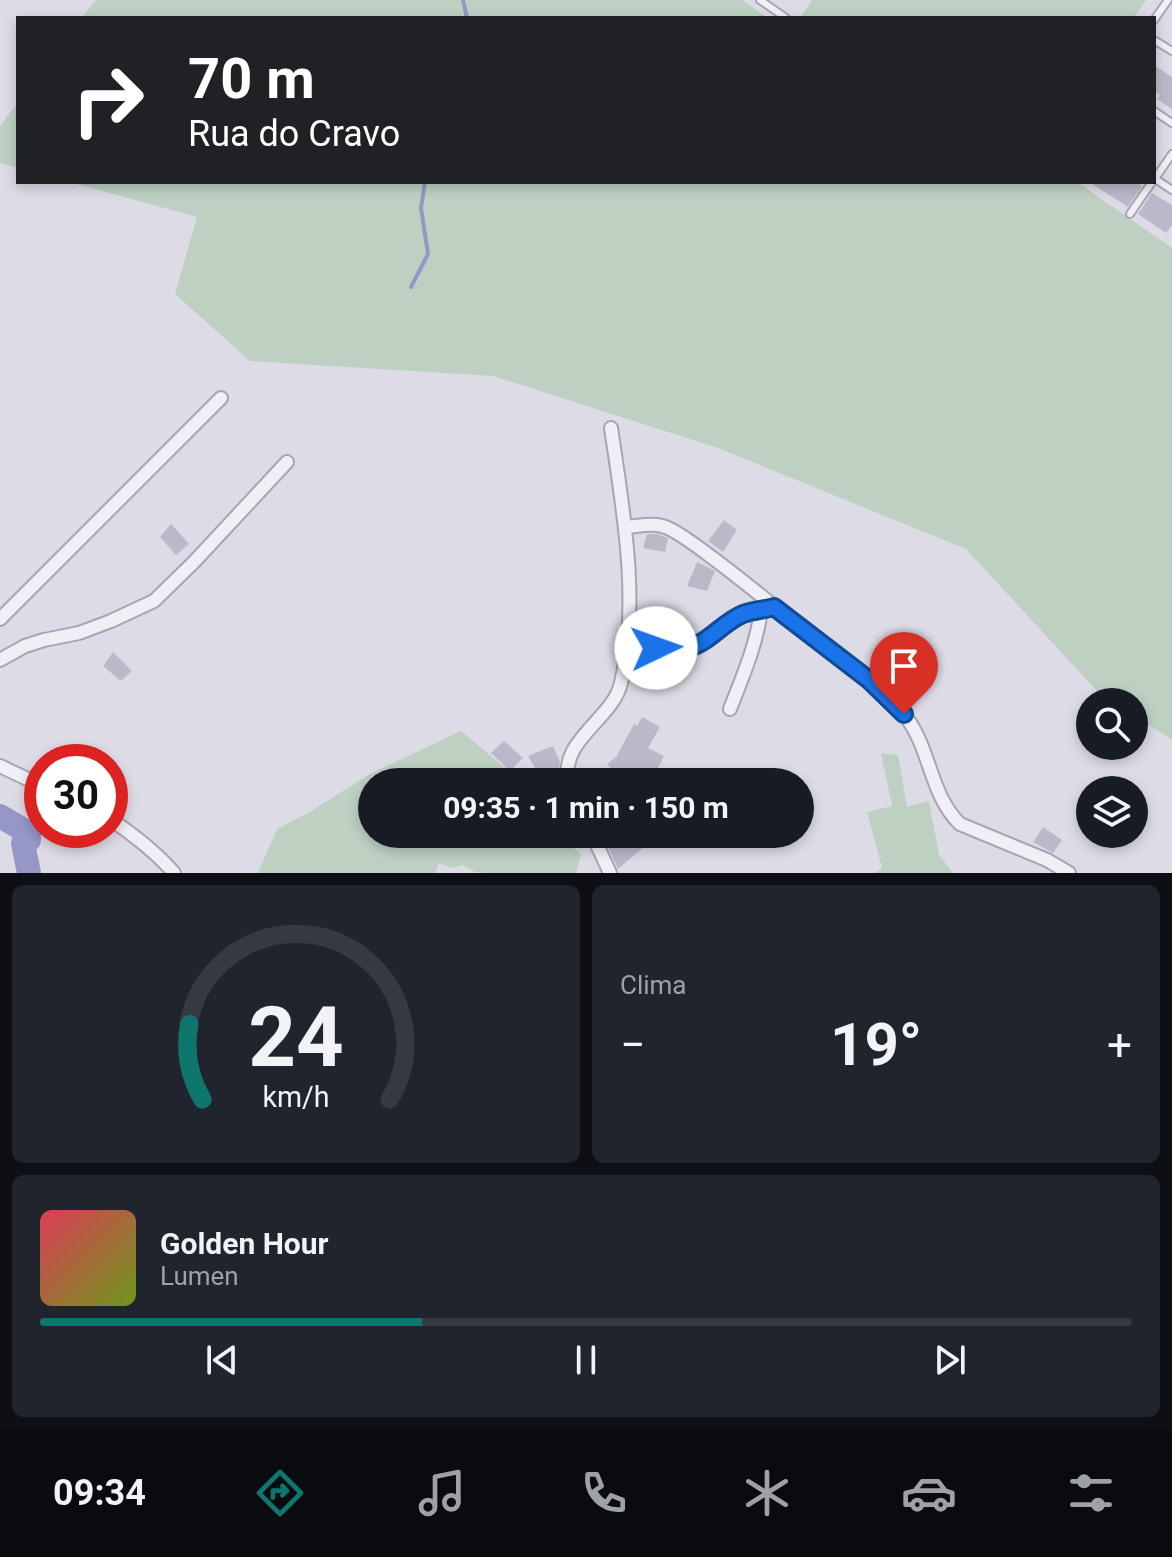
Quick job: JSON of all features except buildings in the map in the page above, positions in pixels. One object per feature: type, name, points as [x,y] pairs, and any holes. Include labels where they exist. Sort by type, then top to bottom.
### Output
[{"type":"street","points":[[0,619],[221,398]]},
{"type":"street","points":[[568,768],[574,749],[615,698],[621,687],[624,668],[629,604],[626,527],[611,428]]},
{"type":"street","points":[[0,660],[25,646],[79,633],[154,601],[287,462]]},
{"type":"street","points":[[626,527],[658,525],[667,528],[713,558],[869,680],[904,714],[919,736],[940,797],[960,824],[1047,860],[1069,873]]},
{"type":"street","points":[[624,668],[635,655],[646,649],[688,648],[743,614],[774,607]]},
{"type":"street","points":[[730,709],[751,659],[761,611]]},
{"type":"street","points":[[0,766],[24,777]]},
{"type":"street","points":[[128,830],[174,873]]},
{"type":"street","points":[[598,848],[610,873]]},
{"type":"lane","points":[[760,0],[783,16]]},
{"type":"lane","points":[[1156,17],[1168,0]]},
{"type":"lane","points":[[1156,177],[1172,154]]},
{"type":"lane","points":[[1130,214],[1151,184]]},
{"type":"green space","points":[[96,0],[742,0],[765,16],[84,16]]},
{"type":"green space","points":[[812,0],[1146,0],[1135,16],[801,16]]},
{"type":"green space","points":[[16,105],[16,167],[0,163],[0,126]]},
{"type":"green space","points":[[76,184],[1080,184],[1172,248],[1172,740],[1148,724],[1148,688],[1094,688],[966,549],[718,448],[493,376],[250,361],[175,294],[197,217]]},
{"type":"green space","points":[[461,731],[505,768],[383,768]]},
{"type":"green space","points":[[881,753],[898,755],[907,807],[929,801],[939,855],[953,873],[875,873],[882,868],[867,812],[892,806]]},
{"type":"green space","points":[[358,781],[358,848],[574,848],[581,854],[576,873],[488,873],[475,872],[462,865],[453,868],[439,863],[435,873],[258,873],[277,829]]},
{"type":"waterway","points":[[463,0],[467,16]]},
{"type":"waterway","points":[[411,287],[428,254],[421,208],[425,184]]},
{"type":"waterway","points":[[0,816],[29,833],[29,840],[23,843],[29,873]]},
{"type":"route","points":[[656,648],[688,648],[743,614],[774,607],[869,680],[904,714]]}]
